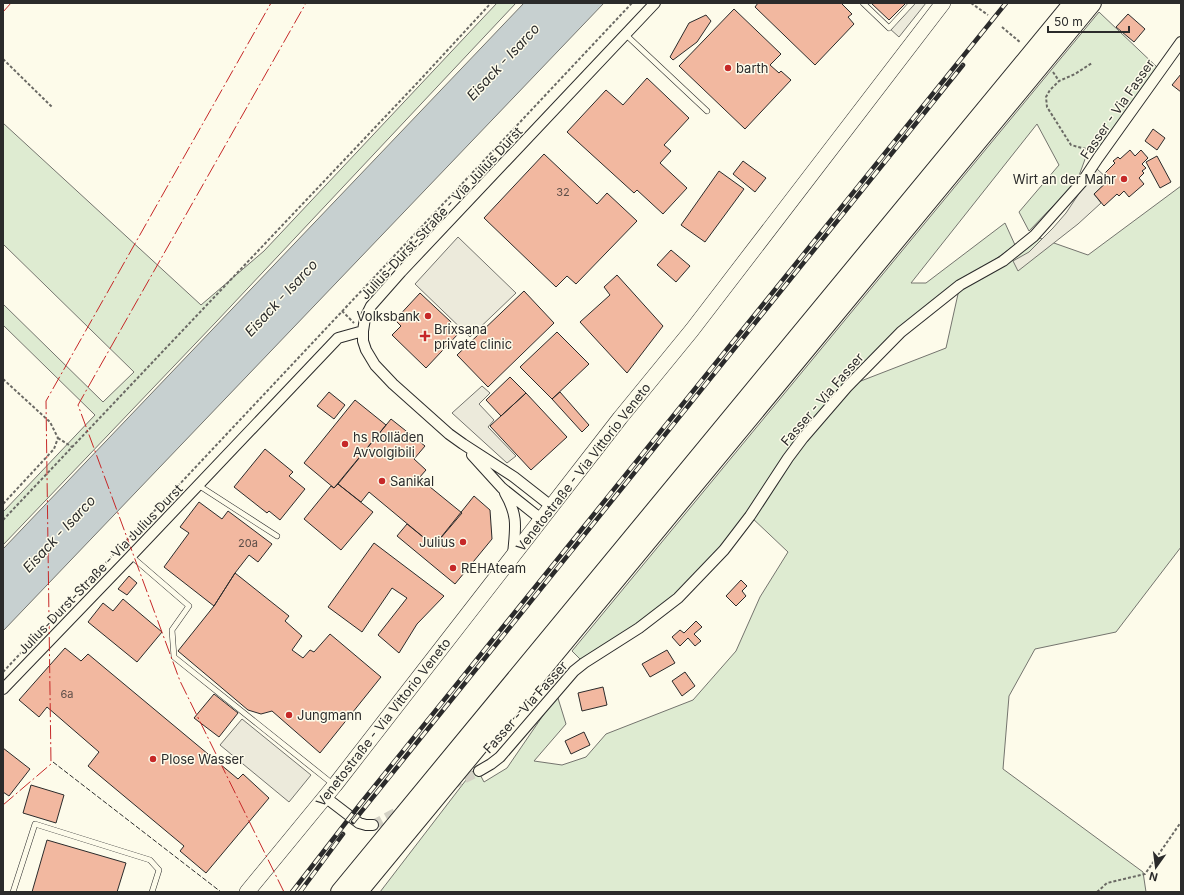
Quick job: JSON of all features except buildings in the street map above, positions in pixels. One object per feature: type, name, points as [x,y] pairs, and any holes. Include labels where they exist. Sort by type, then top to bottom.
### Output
[{"type":"highway","points":[[340,892],[1073,3]]},
{"type":"highway","points":[[358,892],[1092,3]]},
{"type":"main road","name":"Venetostraße - Via Vittorio Veneto","points":[[247,892],[325,797],[620,418],[692,330],[943,3]]},
{"type":"street","name":"Julius-Durst-Straße - Via Julius Durst","points":[[3,689],[338,338],[363,331],[365,318],[371,306],[655,3]]},
{"type":"street","name":"Fasser - Via Fasser","points":[[479,771],[500,757],[574,671],[639,628],[678,598],[724,550],[750,516],[803,438],[847,387],[901,332],[960,285],[1003,261],[1034,236],[1082,182],[1181,42]]},
{"type":"street","points":[[363,331],[363,341],[366,350],[375,365],[393,384],[463,444],[514,477],[551,506]]},
{"type":"street","points":[[463,444],[502,488],[541,519]]},
{"type":"street","points":[[502,488],[512,506],[516,520],[513,556]]},
{"type":"street","points":[[325,797],[359,823],[373,825]]},
{"type":"lane","points":[[863,3],[889,28],[912,3]]},
{"type":"lane","points":[[625,34],[707,111]]},
{"type":"lane","name":"Julius-Durst-Straße - Via Julius Durst","points":[[198,485],[277,536]]},
{"type":"lane","points":[[131,556],[189,606],[172,630],[174,657],[207,685],[334,785]]},
{"type":"lane","points":[[13,892],[35,824],[150,860],[159,870],[152,892]]},
{"type":"path","points":[[3,520],[415,86],[491,3]]},
{"type":"path","points":[[3,672],[632,3]]},
{"type":"path","points":[[971,3],[988,15]]},
{"type":"path","points":[[1002,27],[1025,46]]},
{"type":"path","points":[[3,59],[52,107]]},
{"type":"path","points":[[1092,62],[1076,74],[1059,81],[1050,90],[1046,97],[1047,107],[1071,145],[1086,149],[1098,158]]},
{"type":"path","points":[[1052,70],[1059,81]]},
{"type":"path","points":[[342,311],[363,331]]},
{"type":"path","points":[[3,379],[50,422],[58,438],[72,447]]},
{"type":"path","points":[[3,504],[54,449],[58,438]]},
{"type":"path","points":[[1097,892],[1107,883],[1145,874],[1181,822]]},
{"type":"green space","points":[[497,3],[516,3],[216,322],[3,545],[3,512],[95,415],[3,325],[3,304],[103,402],[134,372],[3,244],[3,123],[201,305],[264,251]]},
{"type":"green space","points":[[1099,12],[1159,69],[1098,158],[1091,143],[1077,181],[1029,231],[1019,212],[1059,165],[1037,124],[911,283],[926,283],[1005,223],[1015,245],[960,285],[1034,236],[1088,255],[1181,186],[1181,547],[1116,632],[1035,649],[1009,696],[1003,769],[1143,872],[1146,892],[380,892],[476,767],[484,782],[507,768],[557,695],[566,724],[534,761],[562,765],[586,757],[606,734],[693,700],[736,651],[760,597],[788,552],[750,516],[678,598],[584,663],[572,651]],"holes":[[[960,285],[946,348],[848,386]]]},
{"type":"shaded area","points":[[912,3],[926,3],[899,37],[889,28]]},
{"type":"shaded area","points":[[1096,168],[1109,180],[1094,194],[1101,203],[1078,224],[1018,271],[1013,261],[1029,252],[1053,228],[1066,213]]},
{"type":"shaded area","points":[[458,237],[516,293],[470,337],[415,284]]},
{"type":"shaded area","points":[[482,386],[490,393],[479,404],[494,420],[488,427],[516,456],[507,463],[452,413]]},
{"type":"shaded area","points":[[242,719],[311,775],[289,802],[220,745]]},
{"type":"water","name":"Eisack - Isarco","points":[[524,3],[604,3],[3,631],[3,549]]},
{"type":"tunnel","points":[[451,785],[479,771]]},
{"type":"tunnel","points":[[373,825],[403,809]]},
{"type":"railway","points":[[292,892],[361,803],[1006,3]]},
{"type":"railway","points":[[353,822],[963,65]]},
{"type":"railway","points":[[300,892],[343,834]]},
{"type":"fence","points":[[53,762],[221,892]]},
{"type":"power","points":[[3,12],[11,3]]},
{"type":"power","points":[[3,805],[51,764],[46,401],[271,3]]},
{"type":"power","points":[[284,892],[180,681],[78,405],[306,3]]},
{"type":"place","name":"barth","points":[[728,68]]},
{"type":"place","name":"Wirt an der Mahr","points":[[1124,179]]},
{"type":"place","name":"Volksbank","points":[[428,316]]},
{"type":"place","name":"Brixsana private clinic","points":[[425,336]]},
{"type":"place","name":"hs Rolläden Avvolgibili","points":[[345,444]]},
{"type":"place","name":"Sanikal","points":[[382,481]]},
{"type":"place","name":"Julius","points":[[463,542]]},
{"type":"place","name":"REHAteam","points":[[453,568]]},
{"type":"place","name":"Jungmann","points":[[289,715]]},
{"type":"place","name":"Plose Wasser","points":[[153,759]]}]
